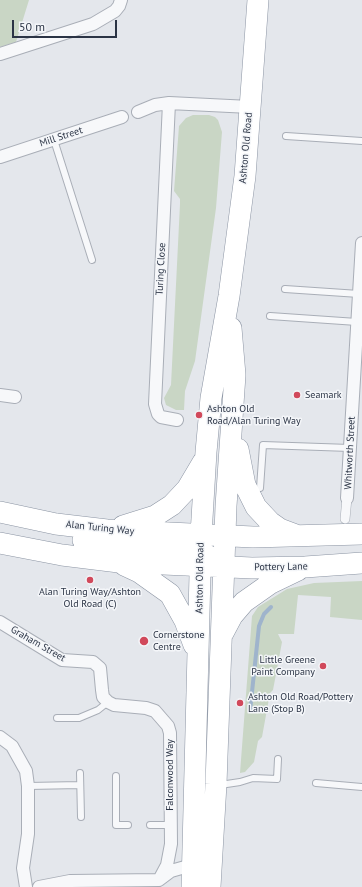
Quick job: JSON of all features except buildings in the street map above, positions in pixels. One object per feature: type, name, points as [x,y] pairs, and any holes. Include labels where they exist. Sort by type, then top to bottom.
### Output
[{"type":"highway","name":"Ashton Old Road","points":[[192,887],[200,551],[206,452],[211,398],[229,296],[245,176],[258,0]]},
{"type":"highway","name":"Ashton Old Road","points":[[210,887],[216,784],[225,552],[235,375],[229,296]]},
{"type":"highway","points":[[232,421],[243,478],[252,502],[261,515],[270,522],[289,533],[302,536]]},
{"type":"highway","points":[[107,530],[144,520],[172,505],[191,483],[206,452]]},
{"type":"highway","name":"Alan Turing Way","points":[[0,512],[56,524],[107,530],[200,551]]},
{"type":"highway","points":[[0,518],[10,525],[76,539],[114,545],[179,548],[200,551]]},
{"type":"highway","name":"Pottery Lane","points":[[200,551],[225,552],[302,536],[362,534]]},
{"type":"highway","points":[[0,543],[62,555],[119,562],[200,551]]},
{"type":"highway","name":"Pottery Lane","points":[[200,551],[225,552],[305,567],[362,563]]},
{"type":"highway","points":[[225,552],[276,554],[362,551]]},
{"type":"highway","points":[[119,562],[139,572],[170,594],[181,611],[190,632],[198,665]]},
{"type":"highway","points":[[222,633],[232,616],[244,602],[280,578],[305,567]]},
{"type":"street","points":[[0,54],[93,24],[115,11],[121,0]]},
{"type":"street","points":[[138,112],[155,105],[169,103],[250,107]]},
{"type":"street","name":"Turing Close","points":[[169,103],[155,404],[158,414],[161,417],[177,420]]},
{"type":"street","name":"Mill Street","points":[[0,158],[122,117]]},
{"type":"street","name":"Whitworth Street","points":[[345,519],[361,279],[362,243]]},
{"type":"street","points":[[0,395],[15,397]]},
{"type":"street","name":"Graham Street","points":[[0,622],[62,660],[93,662],[100,668],[103,697],[108,702]]},
{"type":"street","name":"Falconwood Way","points":[[108,702],[114,705],[146,708],[155,711],[168,726],[170,732],[170,844],[163,884]]},
{"type":"street","points":[[0,737],[12,746],[21,758],[26,771],[28,786],[28,834],[23,868],[26,887]]},
{"type":"street","points":[[39,887],[70,881],[163,884],[171,871],[192,865]]},
{"type":"lane","points":[[286,136],[362,141]]},
{"type":"lane","points":[[54,140],[92,260]]},
{"type":"lane","points":[[285,289],[359,294]]},
{"type":"lane","points":[[270,316],[357,322]]},
{"type":"lane","points":[[260,488],[263,445],[350,448]]},
{"type":"lane","points":[[57,718],[79,718],[98,710],[108,702]]},
{"type":"lane","points":[[216,784],[227,785],[253,778],[277,779],[278,758]]},
{"type":"lane","points":[[80,773],[81,817]]},
{"type":"lane","points":[[116,776],[116,825],[128,825]]},
{"type":"lane","points":[[316,783],[362,787]]},
{"type":"lane","points":[[28,786],[80,785]]},
{"type":"lane","points":[[150,825],[170,825]]},
{"type":"green space","points":[[0,0],[29,0],[16,42],[0,47]]},
{"type":"green space","points":[[193,115],[209,115],[215,117],[218,120],[222,132],[216,208],[195,361],[185,391],[184,410],[176,410],[166,405],[164,398],[171,385],[180,204],[180,199],[174,191],[179,126],[186,118]]},
{"type":"green space","points":[[362,581],[362,620],[330,617],[331,597],[298,595],[294,634],[278,634],[282,642],[273,690],[270,693],[262,737],[258,741],[254,762],[245,772],[240,773],[252,616],[258,607],[287,589],[314,583]]},
{"type":"waterway","points":[[250,711],[259,626],[264,614],[271,607]]},
{"type":"place","name":"Seamark","points":[[297,395]]},
{"type":"place","name":"Ashton Old Road/Alan Turing Way","points":[[199,415]]},
{"type":"place","name":"Alan Turing Way/Ashton Old Road (C)","points":[[90,580]]},
{"type":"place","name":"Cornerstone Centre","points":[[144,641]]},
{"type":"place","name":"Little Greene Paint Company","points":[[323,666]]},
{"type":"place","name":"Ashton Old Road/Pottery Lane (Stop B)","points":[[240,703]]}]
